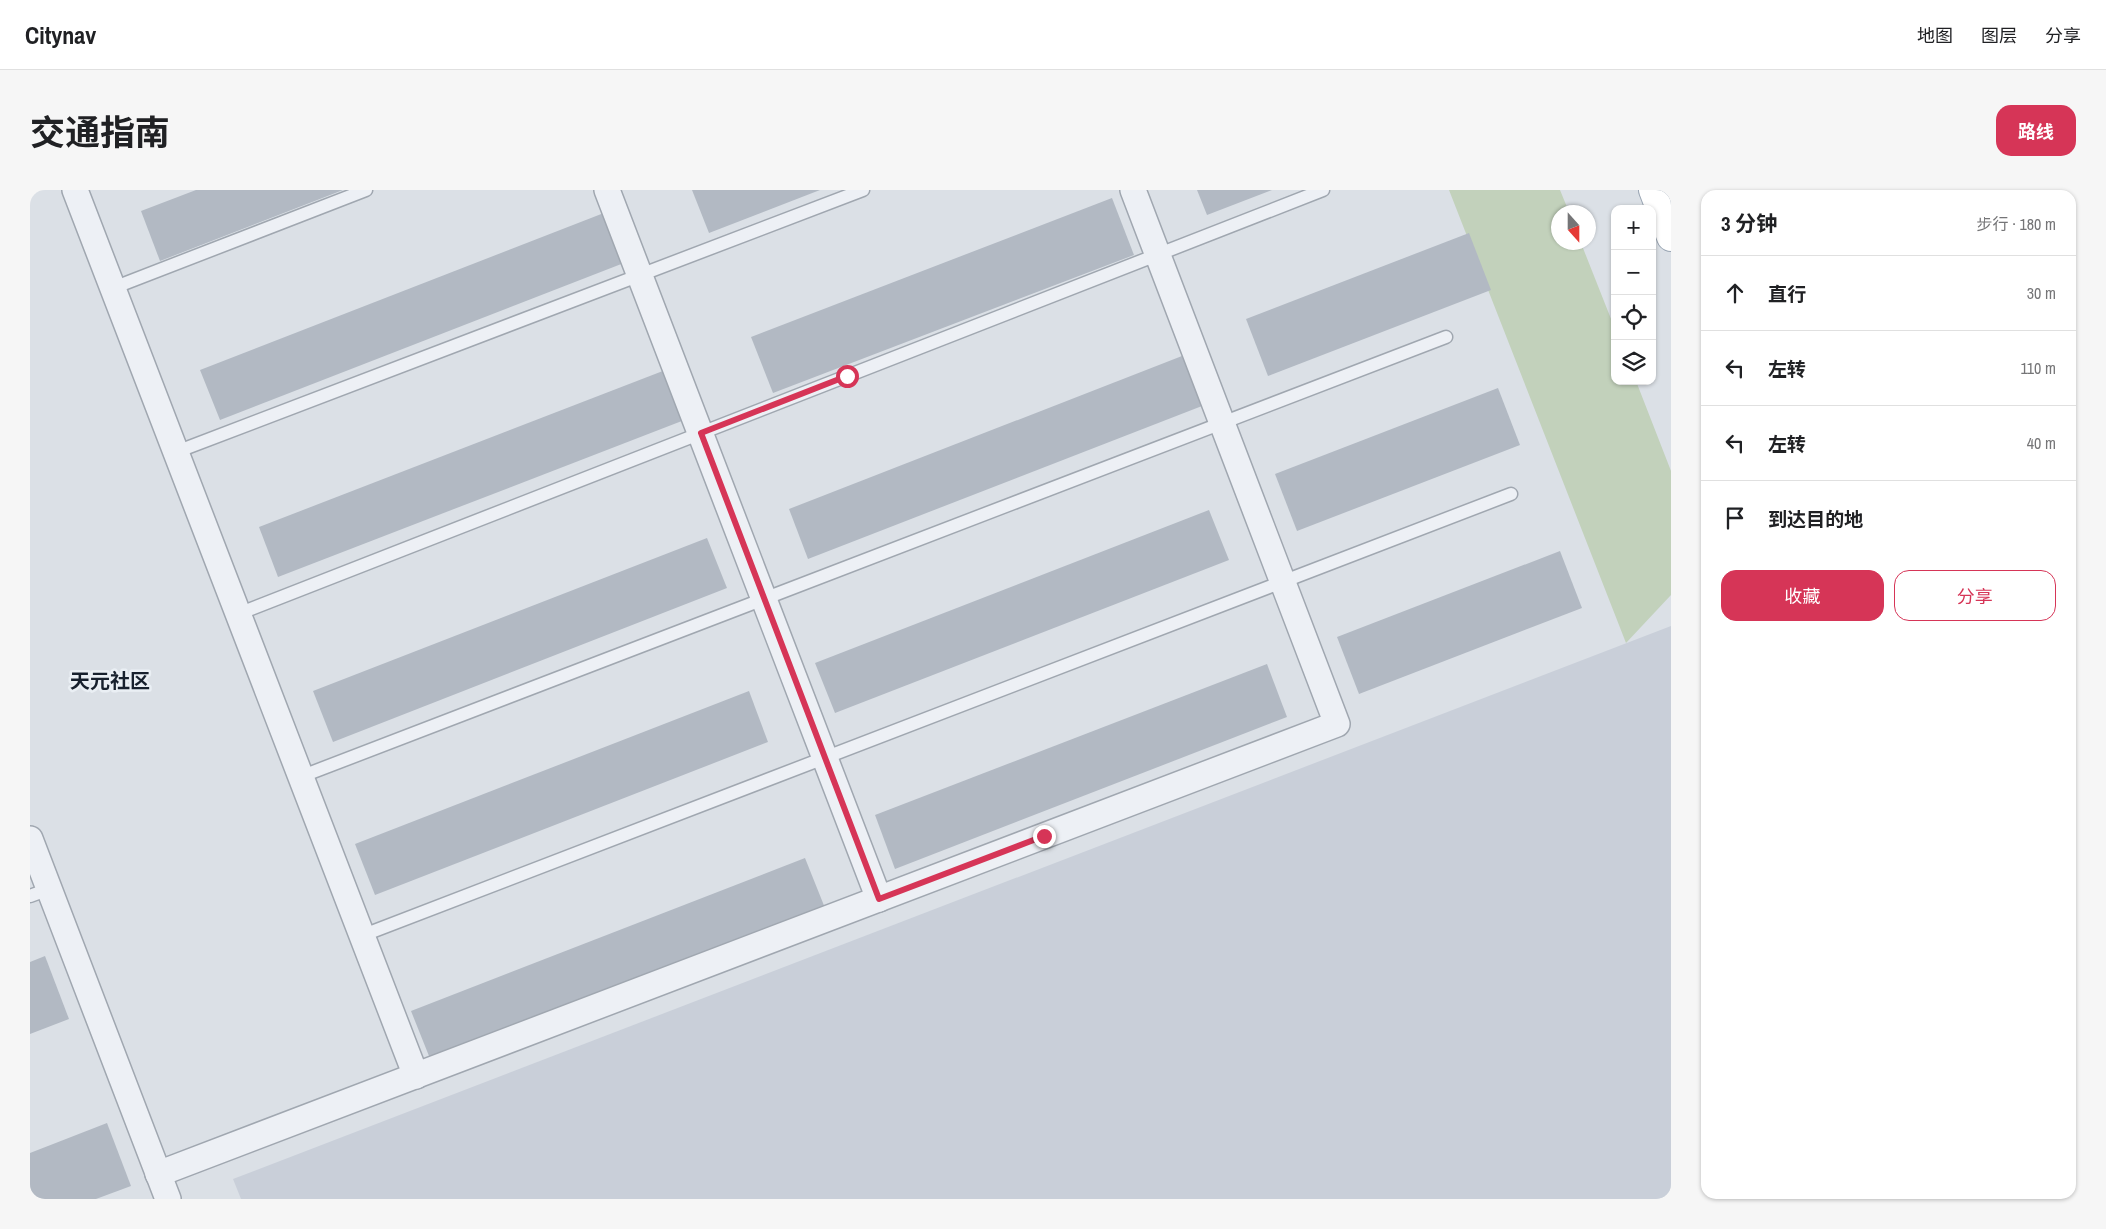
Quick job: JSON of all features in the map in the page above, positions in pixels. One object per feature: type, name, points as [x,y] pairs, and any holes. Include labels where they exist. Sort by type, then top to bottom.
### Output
[{"type":"main road","points":[[1653,190],[1671,237]]},
{"type":"street","points":[[75,190],[416,1076]]},
{"type":"street","points":[[607,190],[879,899]]},
{"type":"street","points":[[158,1174],[1337,724],[1133,190]]},
{"type":"street","points":[[30,839],[40,892],[168,1199]]},
{"type":"lane","points":[[113,288],[366,190]]},
{"type":"lane","points":[[176,452],[863,190]]},
{"type":"lane","points":[[238,614],[1323,190]]},
{"type":"lane","points":[[300,776],[1446,337]]},
{"type":"lane","points":[[362,936],[1511,494]]},
{"type":"shaded area","points":[[1671,626],[1671,1199],[241,1199],[233,1179]]},
{"type":"green space","points":[[1449,190],[1560,190],[1566,205],[1551,205],[1551,250],[1584,250],[1611,319],[1611,385],[1638,385],[1671,471],[1671,595],[1626,643]]},
{"type":"building","points":[[196,190],[343,190],[160,261],[141,211]]},
{"type":"building","points":[[692,190],[820,190],[709,233]]},
{"type":"building","points":[[1197,190],[1272,190],[1207,215]]},
{"type":"building","points":[[1112,198],[1134,255],[773,393],[751,337]]},
{"type":"building","points":[[609,211],[629,261],[220,420],[200,370]]},
{"type":"building","points":[[1469,233],[1491,290],[1268,376],[1246,319]]},
{"type":"building","points":[[1182,356],[1202,406],[808,559],[789,509]]},
{"type":"building","points":[[668,369],[687,419],[278,577],[259,527]]},
{"type":"building","points":[[1498,388],[1520,445],[1297,531],[1275,474]]},
{"type":"building","points":[[1209,510],[1229,560],[835,713],[815,663]]},
{"type":"building","points":[[707,538],[727,588],[333,742],[313,691]]},
{"type":"building","points":[[1560,551],[1582,608],[1359,694],[1337,637]]},
{"type":"building","points":[[1267,664],[1287,717],[895,869],[875,815]]},
{"type":"building","points":[[749,691],[768,742],[375,895],[355,844]]},
{"type":"building","points":[[805,858],[825,908],[431,1061],[411,1011]]},
{"type":"building","points":[[45,956],[69,1019],[30,1034],[30,962]]},
{"type":"building","points":[[107,1123],[131,1186],[96,1199],[30,1199],[30,1153]]},
{"type":"district","name":"天元社区","points":[[110,680]]},
{"type":"route","points":[[847,376],[701,433],[879,899],[1044,836]]}]
